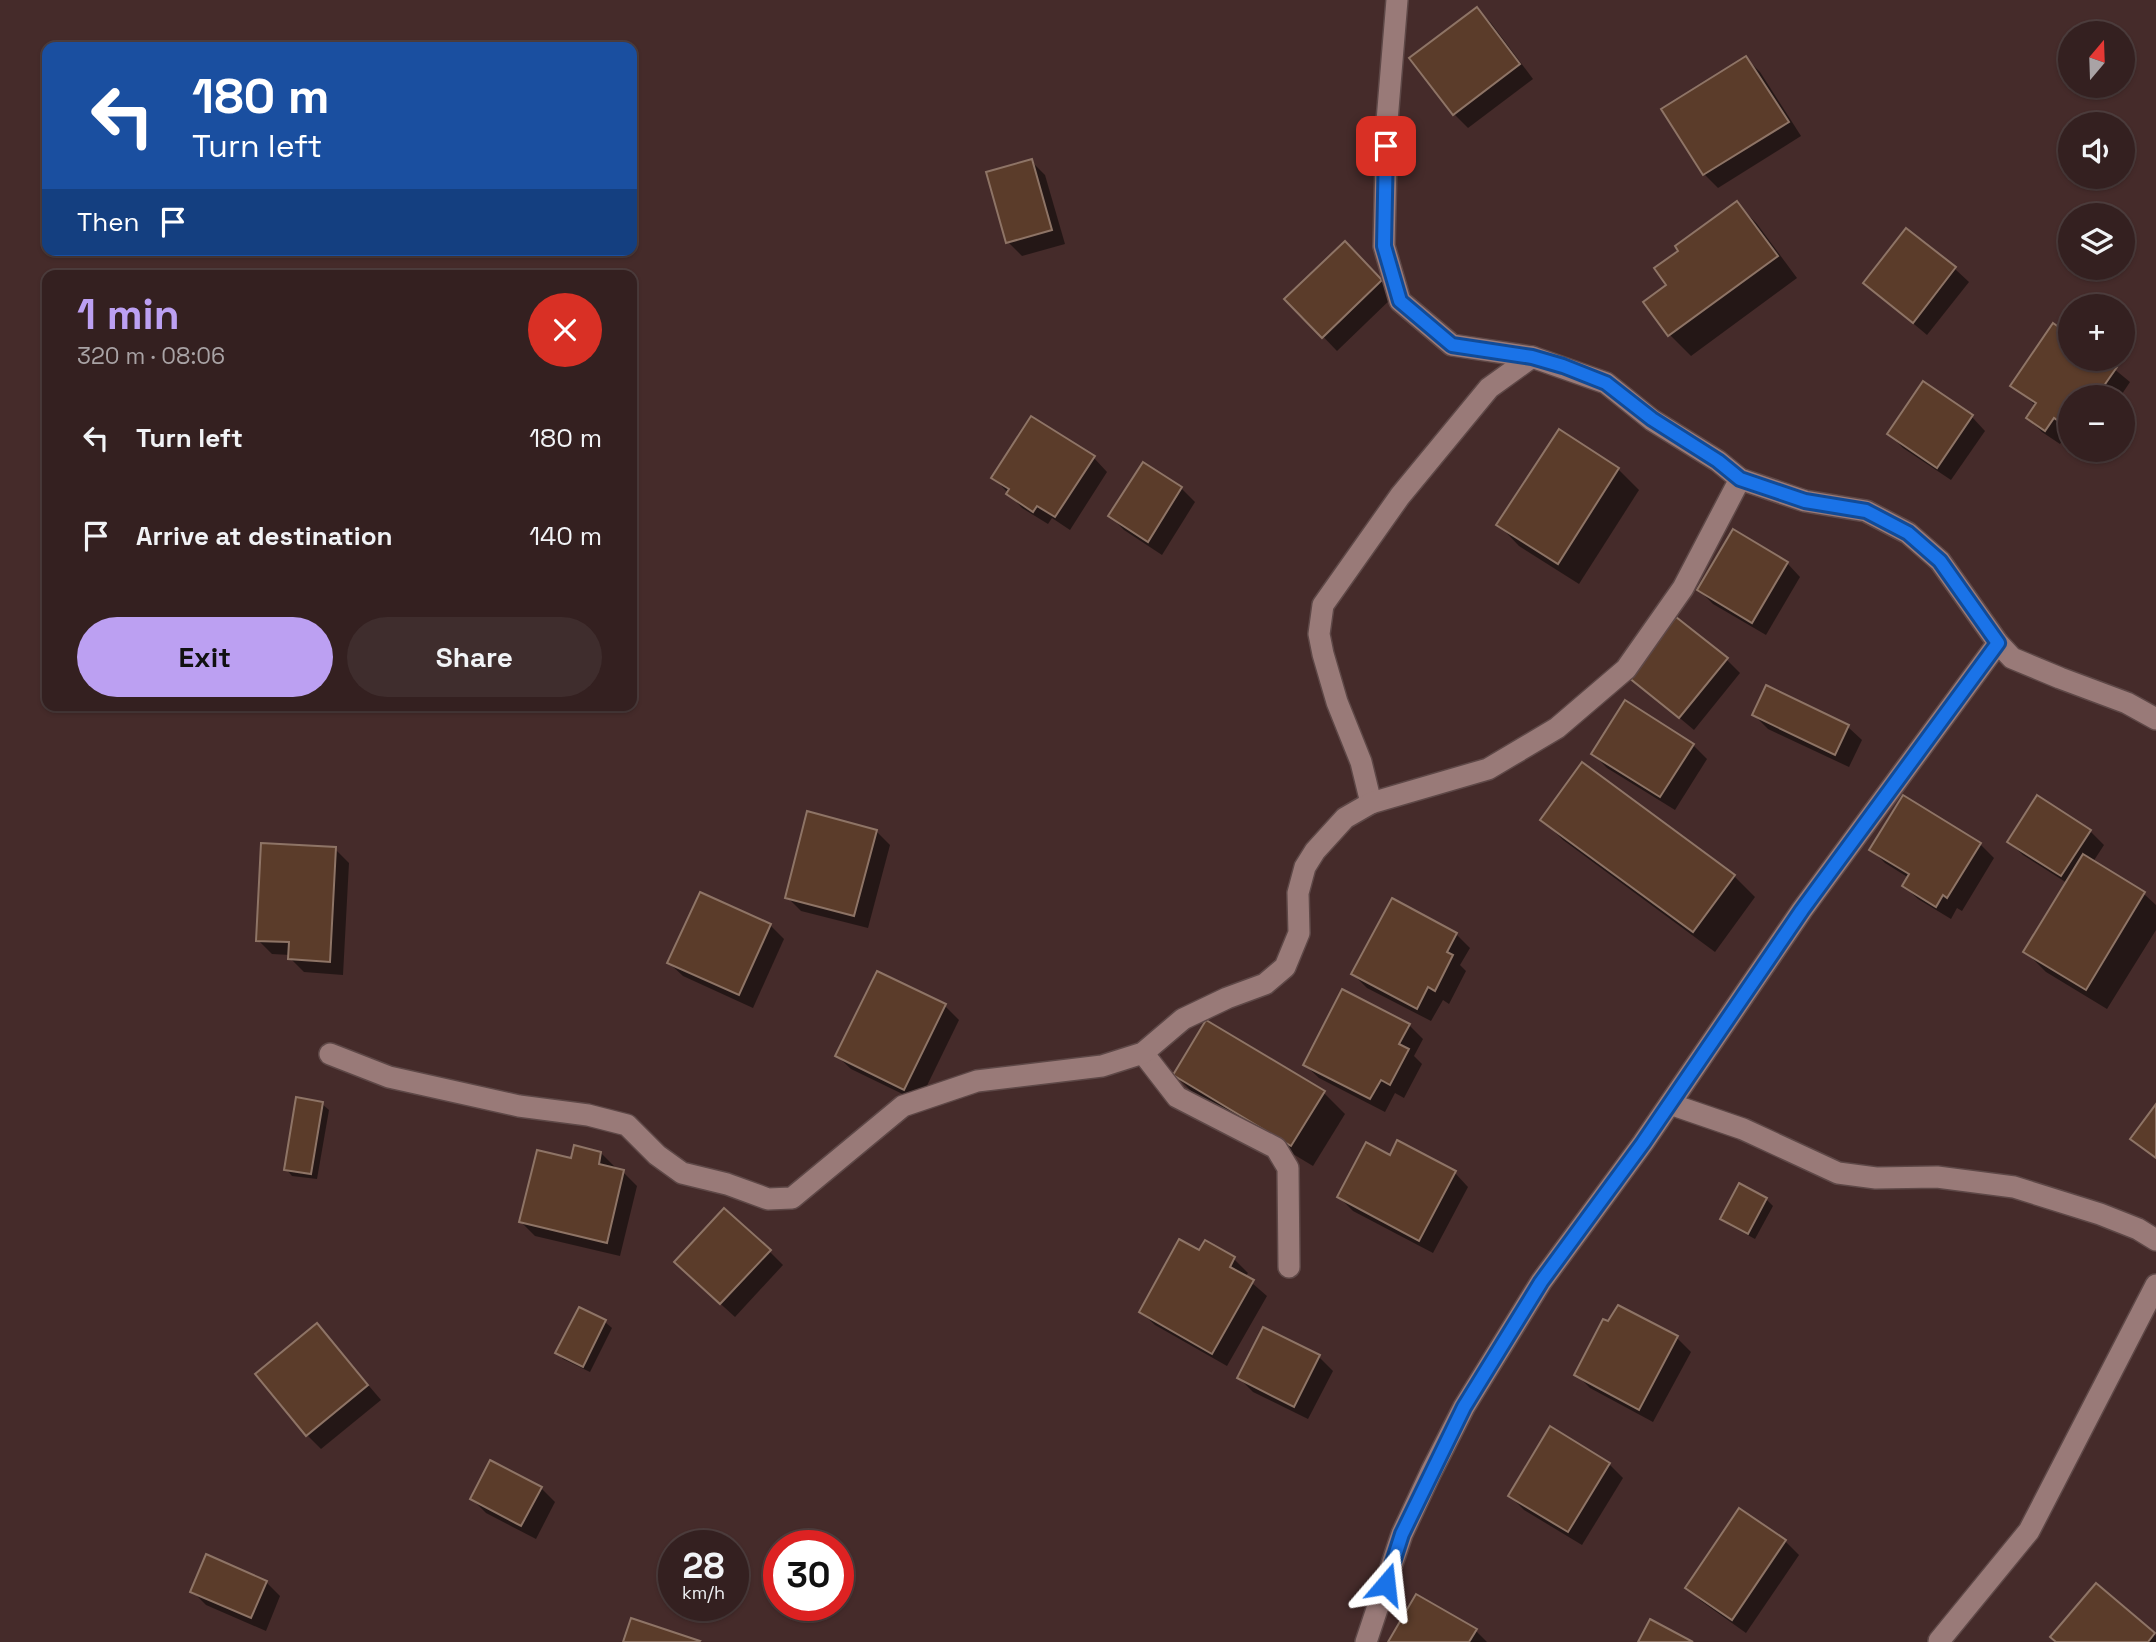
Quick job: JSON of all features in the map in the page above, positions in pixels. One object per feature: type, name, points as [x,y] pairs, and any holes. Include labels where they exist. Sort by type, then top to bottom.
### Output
[{"type":"street","points":[[1397,0],[1387,121],[1384,246],[1400,301],[1452,345],[1532,357],[1606,383],[1652,419],[1718,461],[1740,479],[1805,501],[1866,511],[1908,533],[1940,561],[1998,643],[2012,658],[2127,703],[2156,719]]},
{"type":"street","points":[[1371,803],[1361,762],[1337,702],[1323,654],[1320,634],[1323,605],[1400,496],[1489,387],[1532,357]]},
{"type":"street","points":[[330,1054],[389,1077],[519,1106],[588,1115],[627,1125],[657,1155],[682,1173],[727,1184],[768,1199],[792,1198],[903,1106],[977,1082],[1102,1066],[1143,1053],[1183,1019],[1265,984],[1285,967],[1299,933],[1298,893],[1305,867],[1315,851],[1345,818],[1371,803],[1488,769],[1557,728],[1626,669],[1683,588],[1740,479]]},
{"type":"street","points":[[1366,1642],[1402,1534],[1464,1407],[1541,1282],[1670,1104],[1802,910],[1998,643]]},
{"type":"street","points":[[1143,1053],[1177,1097],[1276,1148],[1288,1168],[1289,1267]]},
{"type":"street","points":[[1670,1104],[1743,1129],[1839,1173],[1876,1178],[1937,1177],[2014,1187],[2100,1214],[2138,1229],[2156,1240]]},
{"type":"street","points":[[1939,1642],[2029,1531],[2156,1285]]},
{"type":"building","points":[[1477,7],[1520,64],[1453,115],[1409,58]]},
{"type":"building","points":[[1746,56],[1789,122],[1703,175],[1661,109]]},
{"type":"building","points":[[1032,159],[1052,230],[1006,243],[986,172]]},
{"type":"building","points":[[1737,201],[1778,256],[1668,336],[1643,302],[1666,285],[1654,268],[1678,251],[1675,246]]},
{"type":"building","points":[[1906,228],[1956,267],[1913,323],[1863,283]]},
{"type":"building","points":[[1345,241],[1382,280],[1322,338],[1284,299]]},
{"type":"building","points":[[2053,323],[2058,327],[2058,371],[2114,371],[2104,385],[2058,385],[2058,421],[2054,418],[2045,431],[2026,418],[2036,403],[2010,386]]},
{"type":"building","points":[[1923,381],[1973,415],[1937,468],[1887,434]]},
{"type":"building","points":[[1031,416],[1095,456],[1055,517],[1037,506],[1033,512],[1006,494],[1009,489],[991,478]]},
{"type":"building","points":[[1559,429],[1619,468],[1558,564],[1496,525]]},
{"type":"building","points":[[1143,462],[1182,487],[1148,542],[1108,516]]},
{"type":"building","points":[[1733,529],[1788,562],[1752,623],[1697,590]]},
{"type":"building","points":[[1676,617],[1728,658],[1679,718],[1628,677]]},
{"type":"building","points":[[1766,685],[1849,725],[1835,755],[1752,715]]},
{"type":"building","points":[[1625,700],[1694,744],[1660,797],[1591,754]]},
{"type":"building","points":[[1582,762],[1735,875],[1693,932],[1540,820]]},
{"type":"building","points":[[1903,795],[1981,843],[1947,898],[1943,895],[1936,907],[1902,886],[1909,874],[1869,850]]},
{"type":"building","points":[[2037,795],[2091,830],[2061,876],[2007,842]]},
{"type":"building","points":[[807,811],[877,830],[854,916],[785,898]]},
{"type":"building","points":[[261,843],[336,847],[330,962],[288,959],[289,942],[256,941]]},
{"type":"building","points":[[2083,854],[2145,892],[2086,990],[2023,952]]},
{"type":"building","points":[[700,892],[771,924],[739,995],[667,963]]},
{"type":"building","points":[[1392,898],[1457,933],[1447,952],[1453,955],[1435,991],[1428,987],[1417,1009],[1351,974]]},
{"type":"building","points":[[877,971],[946,1004],[904,1090],[835,1056]]},
{"type":"building","points":[[1342,989],[1410,1024],[1399,1044],[1409,1049],[1390,1085],[1381,1080],[1370,1099],[1303,1065]]},
{"type":"building","points":[[1206,1020],[1325,1091],[1291,1146],[1173,1075]]},
{"type":"building","points":[[296,1097],[323,1102],[311,1174],[284,1170]]},
{"type":"building","points":[[2156,1104],[2156,1158],[2130,1139]]},
{"type":"building","points":[[1397,1140],[1456,1171],[1419,1241],[1337,1197],[1366,1142],[1390,1155]]},
{"type":"building","points":[[574,1145],[601,1152],[599,1164],[624,1170],[607,1243],[519,1222],[537,1150],[571,1158]]},
{"type":"building","points":[[1739,1183],[1767,1198],[1748,1234],[1720,1219]]},
{"type":"building","points":[[724,1208],[771,1250],[720,1304],[674,1262]]},
{"type":"building","points":[[1179,1239],[1199,1250],[1205,1240],[1235,1257],[1230,1267],[1254,1280],[1212,1354],[1139,1312]]},
{"type":"building","points":[[1618,1305],[1678,1336],[1639,1410],[1574,1375],[1603,1319],[1608,1321]]},
{"type":"building","points":[[579,1307],[606,1320],[583,1367],[555,1353]]},
{"type":"building","points":[[317,1323],[368,1385],[306,1436],[255,1374]]},
{"type":"building","points":[[1263,1327],[1320,1355],[1294,1407],[1237,1378]]},
{"type":"building","points":[[1550,1426],[1610,1463],[1568,1532],[1508,1496]]},
{"type":"building","points":[[490,1460],[542,1487],[521,1526],[470,1499]]},
{"type":"building","points":[[1739,1508],[1786,1540],[1732,1620],[1685,1588]]},
{"type":"building","points":[[206,1554],[267,1581],[251,1618],[190,1592]]},
{"type":"building","points":[[2096,1583],[2155,1633],[2148,1642],[2056,1642],[2050,1637]]},
{"type":"building","points":[[1416,1594],[1477,1629],[1469,1642],[1388,1642]]},
{"type":"building","points":[[631,1618],[700,1641],[623,1642]]},
{"type":"building","points":[[1650,1619],[1693,1642],[1638,1642]]},
{"type":"route","points":[[1386,146],[1384,246],[1400,301],[1452,345],[1532,357],[1606,383],[1652,419],[1718,461],[1740,479],[1805,501],[1866,511],[1908,533],[1940,561],[1998,643],[1802,910],[1643,1143],[1541,1282],[1464,1407],[1402,1534],[1386,1584]]}]
